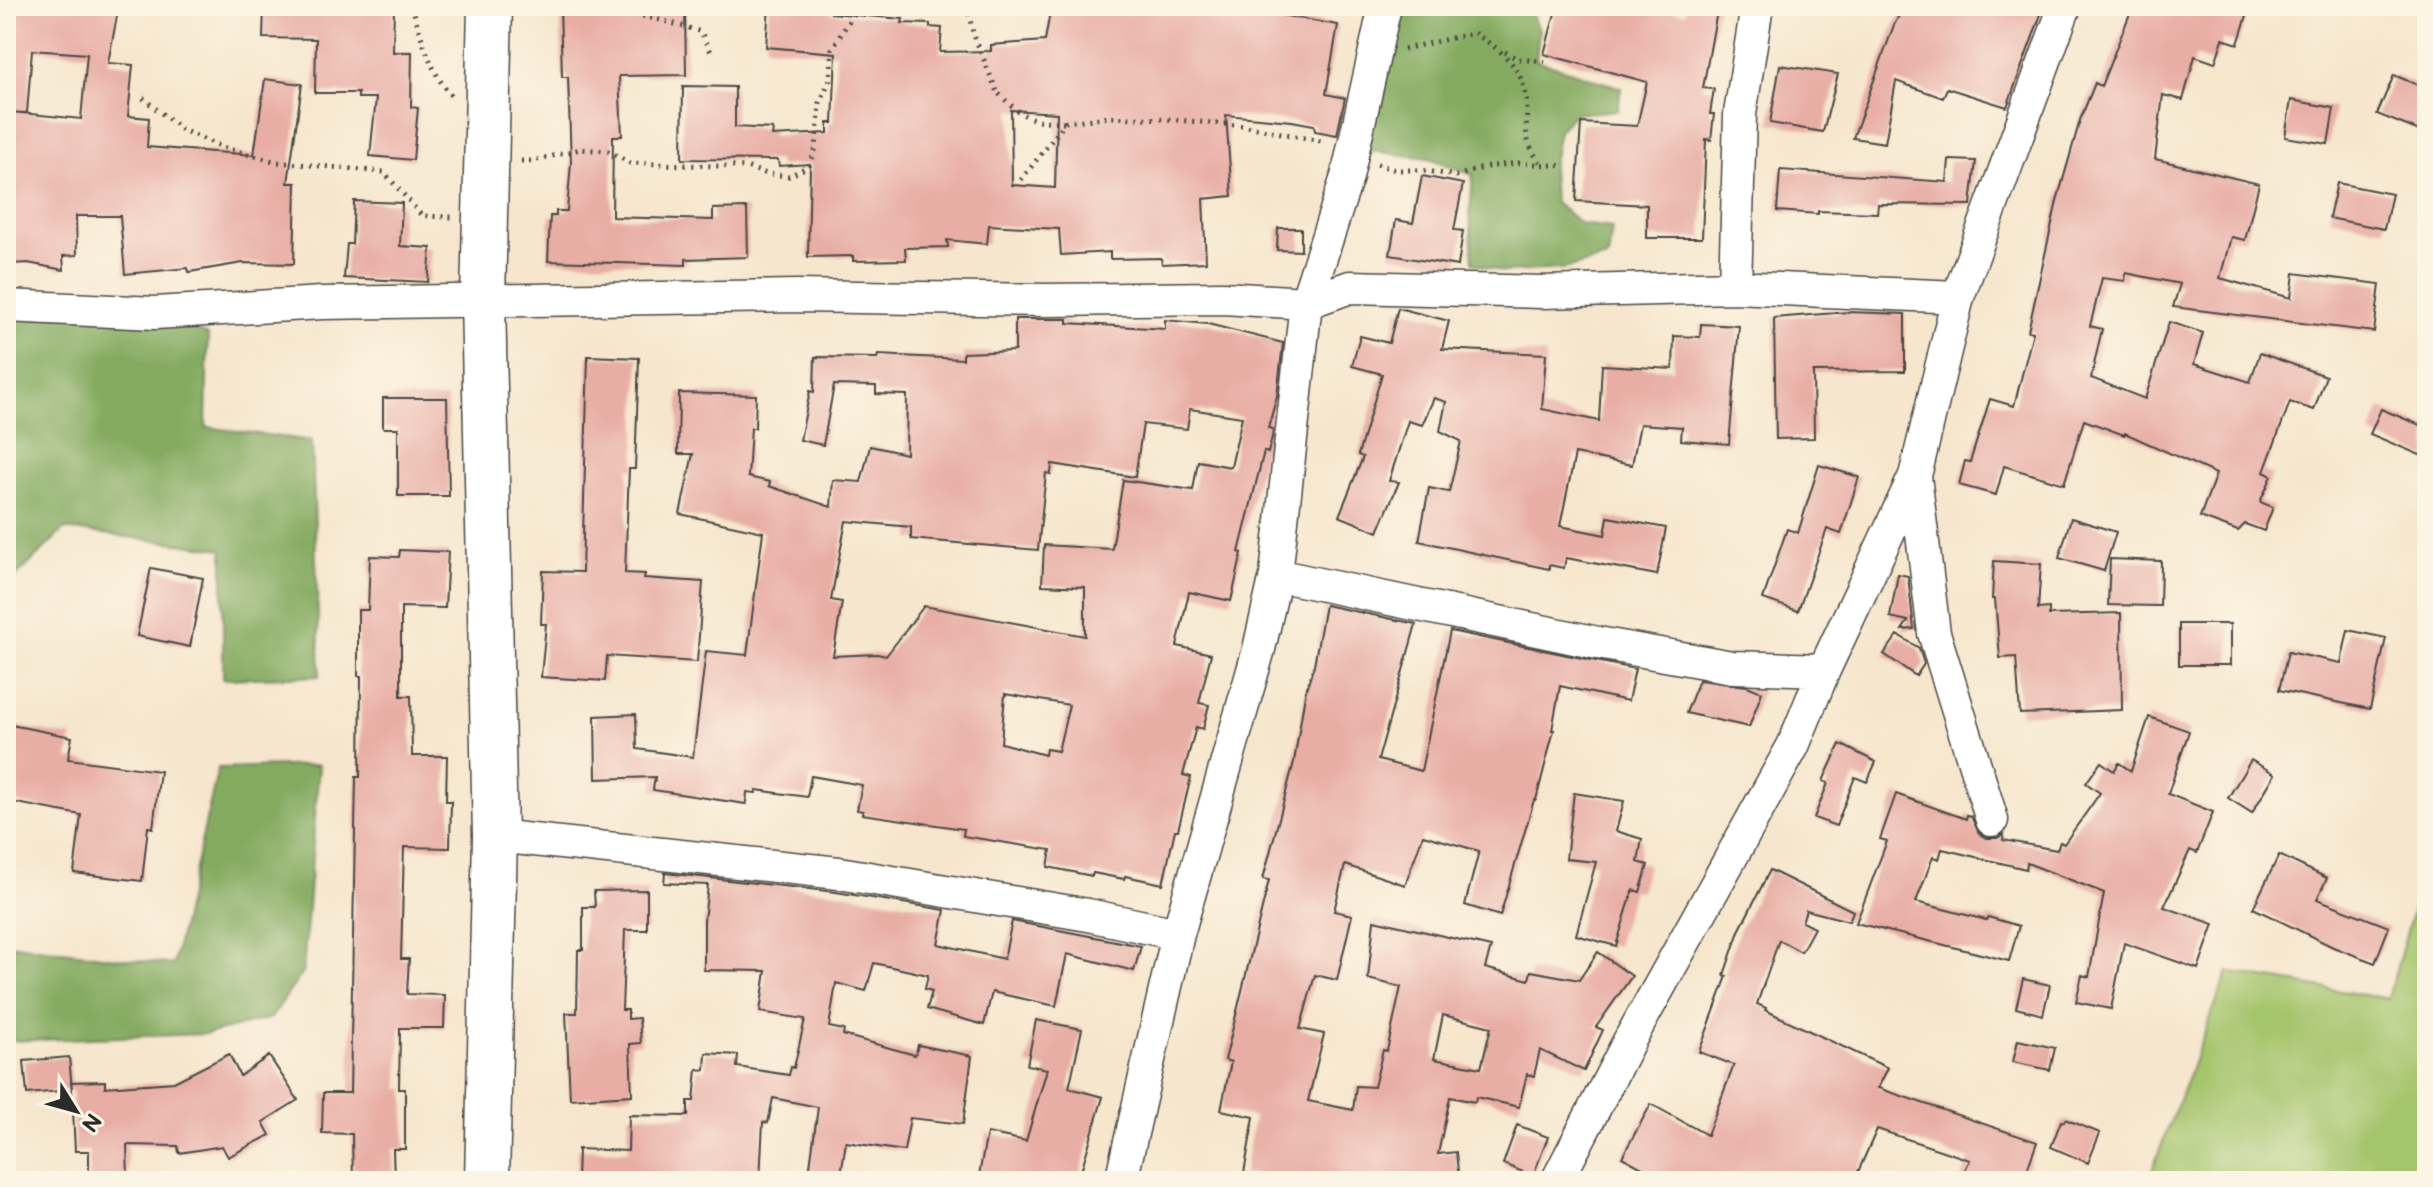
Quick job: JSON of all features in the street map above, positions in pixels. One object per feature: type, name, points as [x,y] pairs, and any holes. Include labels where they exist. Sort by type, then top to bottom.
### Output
[{"type":"main road","points":[[487,1181],[495,836],[483,300],[490,10]]},
{"type":"street","points":[[1121,1181],[1178,934],[1259,649],[1276,575],[1306,303],[1347,177],[1385,6]]},
{"type":"street","points":[[1735,287],[1740,114],[1757,6]]},
{"type":"street","points":[[1557,1181],[1628,1043],[1793,746],[1824,670],[1915,476],[1958,297],[2065,6]]},
{"type":"street","points":[[6,306],[155,313],[322,303],[849,296],[1046,300],[1223,298],[1306,303],[1350,287],[1542,292],[1735,287],[1958,297]]},
{"type":"street","points":[[1915,476],[1934,633],[1992,820]]},
{"type":"street","points":[[1276,575],[1598,643],[1732,667],[1824,670]]},
{"type":"street","points":[[495,836],[839,873],[1088,915],[1178,934]]},
{"type":"path","points":[[412,6],[441,85],[487,147],[533,161],[580,149],[608,151],[630,163],[746,167],[767,174],[789,176],[809,166],[816,148],[820,103],[830,79],[832,49],[858,6]]},
{"type":"path","points":[[967,6],[973,33],[998,93],[1017,111],[1035,122],[1110,117],[1247,126],[1300,135],[1353,149],[1366,161],[1396,170],[1422,170],[1456,176],[1518,163],[1565,166]]},
{"type":"path","points":[[490,10],[607,9],[634,13],[701,32],[713,56]]},
{"type":"path","points":[[1375,50],[1402,50],[1474,33],[1518,59],[1550,62]]},
{"type":"path","points":[[1500,50],[1516,68],[1525,90],[1525,137],[1543,166]]},
{"type":"path","points":[[143,98],[182,130],[225,148],[277,162],[384,172],[422,216],[485,218]]},
{"type":"path","points":[[1021,180],[1066,122]]},
{"type":"green space","points":[[1385,6],[1529,6],[1539,30],[1536,60],[1621,88],[1618,110],[1574,114],[1559,131],[1552,168],[1554,202],[1581,224],[1612,228],[1608,258],[1563,269],[1503,272],[1473,263],[1470,213],[1473,175],[1429,158],[1353,149]]},
{"type":"green space","points":[[6,305],[155,313],[208,335],[206,427],[312,441],[320,676],[223,679],[223,549],[64,529],[6,587]]},
{"type":"green space","points":[[319,765],[303,972],[271,1018],[206,1034],[6,1041],[6,944],[173,965],[218,768]]},
{"type":"green space","points":[[2427,860],[2427,1181],[2148,1181],[2228,972],[2388,999]]},
{"type":"building","points":[[6,6],[119,6],[108,63],[133,65],[128,116],[149,118],[147,147],[254,155],[265,79],[302,84],[288,183],[296,183],[294,264],[243,263],[189,272],[188,268],[125,274],[120,216],[76,216],[77,255],[63,256],[64,270],[28,263],[10,264],[6,190],[11,112],[6,112]],"holes":[[[32,50],[87,54],[81,119],[16,112],[27,113]]]},
{"type":"building","points":[[264,6],[394,6],[393,52],[412,52],[411,107],[418,108],[413,160],[370,156],[376,98],[358,98],[358,93],[315,93],[316,39],[263,38]]},
{"type":"building","points":[[560,6],[685,6],[686,75],[619,76],[622,136],[613,136],[612,217],[713,220],[713,209],[747,208],[748,257],[686,259],[686,265],[548,261],[550,216],[556,216],[556,211],[567,211],[571,163],[568,77],[562,77]]},
{"type":"building","points":[[769,6],[831,6],[831,13],[930,24],[930,27],[942,28],[940,52],[991,51],[991,45],[1045,41],[1051,6],[1252,6],[1252,10],[1338,25],[1326,94],[1345,98],[1337,135],[1315,131],[1314,125],[1292,121],[1226,115],[1232,196],[1203,199],[1206,262],[1162,264],[1161,258],[1110,259],[1110,252],[1061,255],[1059,229],[989,225],[987,244],[947,240],[948,247],[905,248],[906,260],[853,261],[853,256],[808,257],[810,164],[779,166],[778,160],[682,159],[683,86],[735,87],[735,127],[773,129],[772,136],[828,133],[828,123],[833,123],[836,53],[766,47]],"holes":[[[1011,110],[1057,113],[1055,188],[1012,185]]]},
{"type":"building","points":[[1557,6],[1642,6],[1685,13],[1687,6],[1718,6],[1703,88],[1714,89],[1710,114],[1714,114],[1711,140],[1706,139],[1702,238],[1647,238],[1647,205],[1576,201],[1581,123],[1637,126],[1647,82],[1544,54]]},
{"type":"building","points":[[1904,6],[2044,6],[2007,107],[1947,88],[1943,98],[1896,81],[1885,143],[1853,138],[1894,25]]},
{"type":"building","points":[[2133,6],[2250,6],[2238,44],[2223,39],[2215,63],[2195,56],[2183,100],[2163,95],[2155,159],[2259,184],[2245,240],[2231,237],[2220,278],[2291,298],[2294,273],[2380,284],[2374,332],[2173,307],[2180,284],[2126,273],[2125,281],[2102,278],[2090,326],[2102,329],[2091,378],[2145,399],[2169,322],[2203,333],[2194,364],[2250,382],[2260,353],[2326,376],[2314,410],[2290,402],[2264,472],[2272,476],[2260,502],[2273,507],[2264,531],[2245,524],[2238,531],[2200,517],[2216,474],[2125,433],[2084,420],[2064,484],[2004,466],[1996,495],[1959,485],[1965,461],[1970,462],[1990,399],[2014,406],[2033,332],[2028,331],[2057,201],[2080,120],[2095,83],[2101,86]]},
{"type":"building","points":[[1780,65],[1838,74],[1823,132],[1770,123]]},
{"type":"building","points":[[2394,75],[2427,89],[2427,134],[2377,114]]},
{"type":"building","points":[[2291,100],[2334,108],[2328,144],[2285,137]]},
{"type":"building","points":[[1949,160],[1976,161],[1971,205],[1878,204],[1877,213],[1777,211],[1780,170],[1947,182]]},
{"type":"building","points":[[1422,176],[1463,184],[1454,230],[1463,231],[1458,266],[1390,255],[1396,220],[1413,223]]},
{"type":"building","points":[[2337,183],[2392,194],[2384,229],[2329,218]]},
{"type":"building","points":[[354,201],[402,203],[400,246],[431,248],[428,282],[344,278],[347,244],[352,244]]},
{"type":"building","points":[[1278,228],[1301,228],[1301,251],[1277,250]]},
{"type":"building","points":[[1398,308],[1449,321],[1442,349],[1546,354],[1542,409],[1599,421],[1602,365],[1673,369],[1674,336],[1700,337],[1701,324],[1739,326],[1729,444],[1681,440],[1682,427],[1640,424],[1632,465],[1575,454],[1560,526],[1605,535],[1608,517],[1666,528],[1657,575],[1566,558],[1564,568],[1549,565],[1549,569],[1419,541],[1429,488],[1449,492],[1461,441],[1440,431],[1446,402],[1434,398],[1422,425],[1408,421],[1389,481],[1399,482],[1378,532],[1339,516],[1363,457],[1358,455],[1382,374],[1352,366],[1360,336],[1389,343]]},
{"type":"building","points":[[1848,312],[1905,314],[1905,371],[1813,372],[1814,438],[1776,439],[1774,318]]},
{"type":"building","points":[[1015,319],[1068,319],[1068,323],[1165,329],[1165,320],[1208,324],[1283,343],[1277,396],[1268,428],[1273,429],[1272,437],[1268,453],[1264,451],[1239,552],[1242,553],[1231,601],[1189,592],[1177,646],[1211,654],[1199,703],[1209,705],[1203,729],[1196,727],[1183,775],[1191,777],[1163,884],[1125,876],[1124,879],[1093,873],[1092,876],[1048,867],[1051,850],[963,836],[964,829],[862,814],[863,811],[857,810],[862,785],[811,776],[807,797],[756,790],[756,793],[747,792],[746,804],[653,790],[655,777],[596,779],[595,716],[636,714],[637,749],[693,757],[706,651],[747,655],[763,532],[680,514],[693,454],[678,454],[679,393],[756,395],[748,477],[770,482],[769,486],[831,507],[833,480],[861,482],[870,446],[906,454],[907,395],[876,394],[876,386],[834,385],[823,445],[800,440],[810,391],[814,392],[815,357],[877,358],[878,355],[963,359],[963,353],[1015,351]],"holes":[[[1190,409],[1242,417],[1231,467],[1198,461],[1193,490],[1123,480],[1112,549],[1044,545],[1042,585],[1085,587],[1085,636],[924,606],[886,656],[833,656],[842,602],[831,600],[846,521],[911,527],[911,539],[1038,550],[1046,473],[1051,474],[1052,464],[1135,477],[1143,424],[1187,429]],[[1005,694],[1069,705],[1058,751],[1046,749],[1045,755],[1001,743]]]},
{"type":"building","points":[[588,356],[639,358],[635,469],[629,469],[625,573],[645,574],[644,578],[703,582],[697,662],[607,656],[605,681],[541,677],[546,624],[541,624],[543,571],[582,572]]},
{"type":"building","points":[[383,398],[447,398],[449,496],[398,496],[398,428],[383,428]]},
{"type":"building","points":[[2381,409],[2427,428],[2427,458],[2370,434]]},
{"type":"building","points":[[1819,465],[1859,477],[1841,534],[1827,529],[1798,611],[1763,599],[1787,529],[1798,533]]},
{"type":"building","points":[[2071,518],[2116,532],[2104,571],[2059,558]]},
{"type":"building","points":[[400,550],[448,552],[445,608],[401,607],[401,696],[411,696],[412,756],[447,756],[446,801],[451,801],[450,848],[404,847],[401,959],[409,959],[407,994],[445,995],[444,1028],[400,1028],[399,1089],[405,1089],[405,1149],[393,1149],[394,1181],[353,1181],[352,1134],[322,1133],[323,1093],[350,1093],[356,777],[360,777],[358,610],[368,610],[370,556],[399,557]]},
{"type":"building","points":[[2110,559],[2161,561],[2160,606],[2108,605]]},
{"type":"building","points":[[1994,561],[2041,564],[2038,609],[2049,608],[2049,615],[2121,613],[2122,710],[2020,714],[2016,657],[2000,658],[1995,599],[1992,599]]},
{"type":"building","points":[[151,568],[203,578],[190,647],[137,636]]},
{"type":"building","points":[[1898,574],[1908,576],[1914,629],[1902,630],[1908,621],[1890,617]]},
{"type":"building","points":[[1325,605],[1416,624],[1378,760],[1421,771],[1450,631],[1635,669],[1628,701],[1560,686],[1554,730],[1536,800],[1500,916],[1465,905],[1479,851],[1423,835],[1405,885],[1345,865],[1334,911],[1352,915],[1337,980],[1315,975],[1300,1029],[1324,1034],[1308,1101],[1353,1110],[1356,1086],[1374,1087],[1383,1050],[1387,1051],[1401,987],[1368,979],[1374,920],[1491,947],[1485,968],[1529,980],[1531,971],[1579,980],[1598,952],[1632,976],[1596,1027],[1603,1030],[1584,1071],[1540,1050],[1534,1076],[1527,1074],[1519,1107],[1476,1097],[1475,1102],[1450,1097],[1438,1154],[1456,1152],[1459,1181],[1254,1181],[1256,1175],[1244,1173],[1254,1117],[1221,1110],[1231,1062],[1225,1060],[1269,880],[1263,879],[1294,762],[1305,694],[1314,665]],"holes":[[[1443,1015],[1491,1027],[1481,1068],[1434,1059]]]},
{"type":"building","points":[[2179,624],[2230,624],[2230,665],[2179,665]]},
{"type":"building","points":[[2348,630],[2386,638],[2370,709],[2279,690],[2288,652],[2341,663]]},
{"type":"building","points":[[1898,635],[1919,648],[1924,664],[1916,676],[1884,654]]},
{"type":"building","points":[[1699,680],[1747,686],[1762,692],[1749,727],[1686,713]]},
{"type":"building","points":[[2149,717],[2189,731],[2168,794],[2213,812],[2197,853],[2190,850],[2164,907],[2214,924],[2198,969],[2124,943],[2111,1009],[2076,1002],[2082,975],[2089,977],[2104,893],[2027,863],[2026,869],[1942,849],[1939,859],[1933,857],[1916,902],[2019,926],[2009,961],[1856,923],[1887,841],[1880,839],[1896,794],[1966,819],[1967,815],[1971,816],[1979,833],[1987,838],[2004,834],[2003,840],[2057,850],[2060,842],[2064,844],[2100,793],[2086,783],[2101,762],[2114,771],[2119,763],[2131,771]]},
{"type":"building","points":[[6,724],[72,737],[68,759],[160,771],[153,828],[148,827],[142,881],[74,873],[81,815],[6,801]]},
{"type":"building","points":[[1840,744],[1876,762],[1867,782],[1855,777],[1836,826],[1814,818],[1828,783],[1823,781]]},
{"type":"building","points":[[2251,760],[2275,774],[2252,813],[2228,798]]},
{"type":"building","points":[[1574,793],[1624,801],[1616,831],[1642,839],[1638,862],[1648,865],[1640,892],[1633,890],[1616,946],[1576,935],[1596,862],[1566,859]]},
{"type":"building","points":[[2279,855],[2327,878],[2317,899],[2389,927],[2375,963],[2333,947],[2253,908]]},
{"type":"building","points":[[1770,870],[1853,911],[1849,921],[1806,910],[1802,922],[1814,928],[1801,952],[1779,940],[1757,1004],[1888,1068],[1878,1088],[2037,1142],[2023,1181],[1959,1181],[1970,1160],[1877,1129],[1854,1181],[1666,1181],[1622,1157],[1651,1104],[1707,1135],[1734,1065],[1699,1052],[1727,976],[1724,975],[1739,931]]},
{"type":"building","points":[[665,873],[836,892],[945,910],[938,944],[1004,959],[1012,921],[1141,946],[1134,971],[1067,954],[1056,1006],[992,992],[984,1025],[927,1009],[932,991],[925,989],[928,975],[874,963],[866,991],[836,983],[829,1027],[844,1030],[843,1035],[915,1055],[918,1045],[972,1056],[963,1124],[910,1118],[904,1151],[846,1142],[840,1181],[808,1181],[818,1107],[773,1098],[768,1123],[763,1122],[760,1180],[577,1181],[578,1149],[628,1151],[629,1115],[688,1116],[688,1101],[694,1101],[697,1069],[705,1070],[706,1053],[738,1055],[737,1067],[789,1075],[791,1067],[794,1068],[805,1019],[760,1012],[766,971],[704,970],[708,885],[664,883]]},
{"type":"building","points":[[647,890],[647,930],[625,930],[622,1010],[628,1010],[628,1019],[639,1018],[641,1043],[630,1044],[632,1095],[570,1099],[566,1013],[577,1013],[578,950],[583,950],[583,907],[595,907],[594,891]]},
{"type":"building","points":[[2023,979],[2050,985],[2043,1015],[2016,1008]]},
{"type":"building","points":[[1036,1020],[1082,1029],[1069,1088],[1103,1097],[1078,1181],[1005,1181],[979,1175],[987,1133],[1026,1141],[1047,1069],[1027,1065]]},
{"type":"building","points":[[2018,1040],[2055,1048],[2050,1070],[2013,1062]]},
{"type":"building","points":[[229,1054],[240,1076],[269,1056],[298,1100],[263,1122],[270,1135],[228,1157],[222,1146],[179,1153],[178,1146],[127,1145],[128,1181],[89,1181],[89,1151],[75,1151],[72,1090],[27,1094],[24,1061],[69,1057],[71,1082],[105,1081],[105,1087],[174,1082]]},
{"type":"building","points":[[2065,1119],[2100,1133],[2088,1163],[2051,1147],[2061,1121]]},
{"type":"building","points":[[1517,1125],[1548,1137],[1533,1176],[1503,1164]]}]
